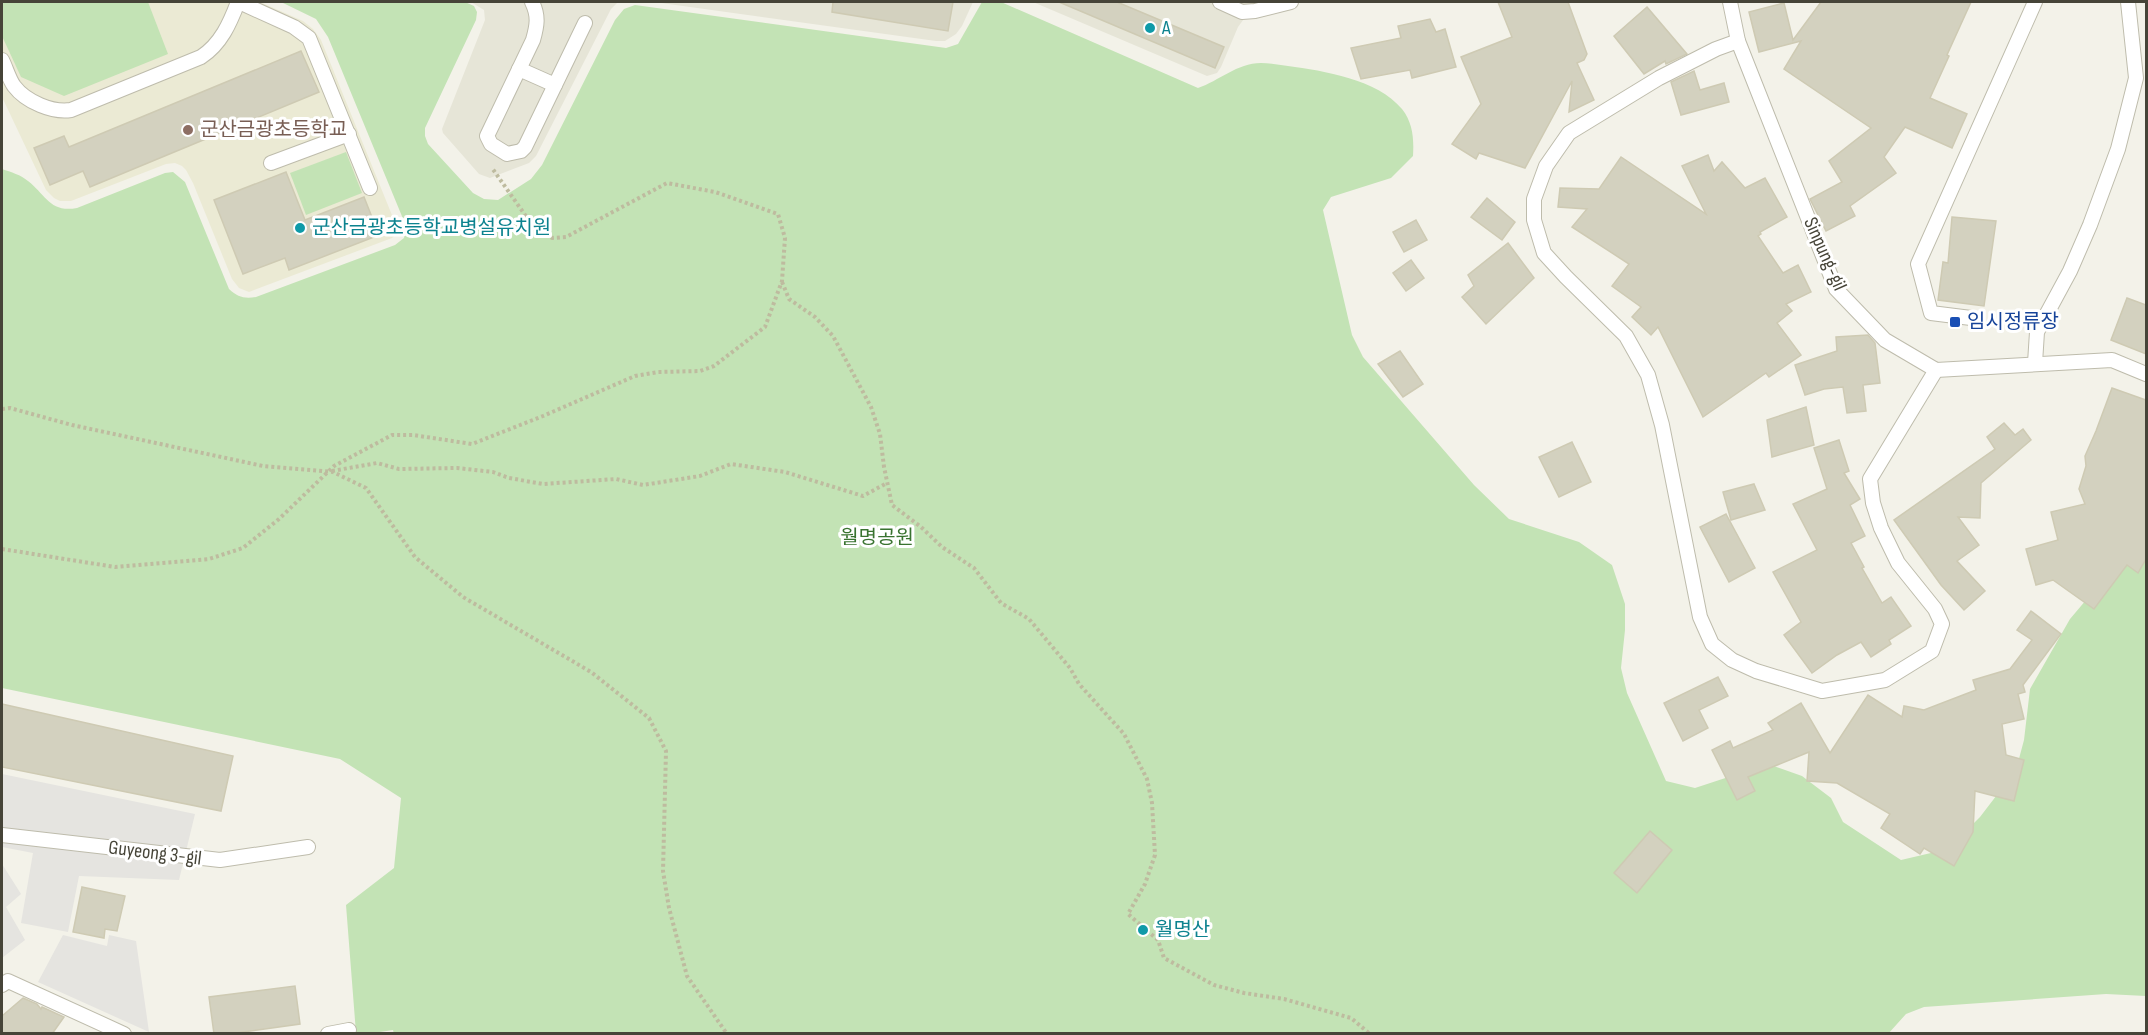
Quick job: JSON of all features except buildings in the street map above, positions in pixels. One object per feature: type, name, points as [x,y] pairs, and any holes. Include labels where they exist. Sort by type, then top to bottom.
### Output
[{"type":"lane","points":[[2,60],[13,85],[19,92],[50,108],[62,111],[71,110],[211,51],[220,42],[239,2],[294,27],[309,38],[370,188]]},
{"type":"lane","points":[[532,2],[537,15],[533,40],[487,136],[491,144],[507,154],[521,152],[585,23]]},
{"type":"lane","points":[[1220,2],[1242,12],[1291,2]]},
{"type":"lane","name":"Sinpung-gil","points":[[1730,2],[1738,41],[1836,289],[1885,340],[1936,370]]},
{"type":"lane","points":[[1971,318],[1931,313],[1918,264],[2035,2]]},
{"type":"lane","points":[[2035,363],[2037,332],[2070,271],[2090,225],[2118,148],[2136,78],[2128,2]]},
{"type":"lane","points":[[1738,41],[1716,49],[1659,78],[1569,133],[1546,166],[1534,199],[1534,220],[1545,253],[1626,336],[1648,375],[1662,425],[1700,617],[1712,644],[1732,660],[1756,671],[1822,691],[1885,680],[1932,651],[1942,624],[1935,609],[1898,563],[1875,511],[1870,479],[1936,370],[2112,360],[2146,374]]},
{"type":"lane","points":[[519,69],[555,85]]},
{"type":"lane","points":[[271,163],[349,134]]},
{"type":"lane","name":"Guyeong 3-gil","points":[[2,835],[220,860],[308,847]]},
{"type":"lane","points":[[2,985],[8,981],[124,1034]]},
{"type":"lane","points":[[328,1034],[349,1030]]},
{"type":"path","points":[[2,549],[115,567],[208,559],[243,548],[279,519],[334,466],[392,435],[413,435],[472,444],[635,376],[658,372],[700,371],[714,366],[765,327],[782,282],[785,238],[778,214],[715,192],[667,183],[566,237],[552,238],[530,222],[490,165]]},
{"type":"path","points":[[782,282],[789,299],[815,317],[833,336],[865,397],[880,434],[892,505],[942,548],[974,568],[1001,603],[1029,618],[1070,668],[1078,684],[1124,734],[1147,779],[1152,803],[1155,855],[1145,884],[1128,914],[1158,940],[1164,958],[1214,985],[1244,993],[1284,999],[1351,1018],[1370,1034]]},
{"type":"path","points":[[2,409],[10,408],[72,425],[263,466],[333,472],[366,488],[415,557],[463,597],[591,672],[649,718],[666,751],[663,871],[669,909],[687,976],[727,1034]]},
{"type":"path","points":[[328,471],[377,463],[399,469],[458,468],[493,472],[509,478],[543,484],[616,479],[643,485],[700,476],[731,464],[785,472],[862,496],[887,483]]},
{"type":"shaded area","name":"군산금광초등학교","points":[[2,2],[260,2],[303,21],[321,40],[396,225],[395,235],[249,292],[239,288],[232,279],[193,183],[182,166],[175,163],[166,164],[71,201],[60,201],[54,198],[46,190],[2,97]]},
{"type":"shaded area","points":[[471,2],[618,2],[611,9],[536,156],[529,163],[490,178],[479,174],[442,129],[485,20],[484,10]]},
{"type":"shaded area","points":[[654,2],[973,2],[956,34],[945,41],[936,41]]},
{"type":"shaded area","points":[[1033,2],[1273,2],[1246,16],[1238,27],[1221,67],[1217,73],[1207,76]]},
{"type":"shaded area","points":[[2,774],[195,814],[179,880],[79,876],[68,932],[21,923],[33,853],[2,847]]},
{"type":"shaded area","points":[[2,864],[21,894],[6,907],[25,940],[2,958]]},
{"type":"shaded area","points":[[63,935],[107,946],[109,935],[136,941],[149,1032],[38,982]]},
{"type":"green space","points":[[2,2],[148,2],[168,54],[64,96],[21,77],[2,36]]},
{"type":"green space","name":"월명공원","points":[[281,2],[465,2],[474,6],[477,12],[476,20],[425,128],[425,136],[428,144],[473,193],[484,199],[498,200],[531,179],[542,165],[615,20],[624,9],[635,5],[946,48],[958,44],[982,2],[1001,2],[1198,88],[1236,69],[1261,63],[1333,74],[1379,90],[1406,114],[1412,131],[1413,156],[1391,178],[1331,197],[1323,210],[1352,335],[1363,357],[1474,485],[1509,519],[1579,542],[1612,565],[1625,604],[1621,668],[1627,693],[1666,781],[1695,788],[1768,764],[1802,776],[1831,798],[1843,822],[1901,860],[1948,849],[1980,817],[2016,770],[2024,740],[2030,689],[2070,619],[2146,529],[2146,996],[2106,994],[1924,1007],[1906,1014],[1888,1034],[394,1034],[393,1030],[356,1033],[346,905],[394,868],[401,798],[340,759],[2,688],[2,169],[25,179],[49,202],[60,208],[68,209],[77,208],[165,173],[173,172],[185,182],[229,289],[238,296],[256,297],[395,245],[404,238],[406,226],[328,37],[316,19]]},
{"type":"green space","points":[[346,152],[362,193],[306,215],[290,173]]},
{"type":"place","name":"A","points":[[1150,28]]},
{"type":"place","name":"군산금광초등학교","points":[[188,130]]},
{"type":"place","name":"군산금광초등학교병설유치원","points":[[300,228]]},
{"type":"place","name":"임시정류장","points":[[1955,322]]},
{"type":"place","name":"월명산","points":[[1143,930]]}]
